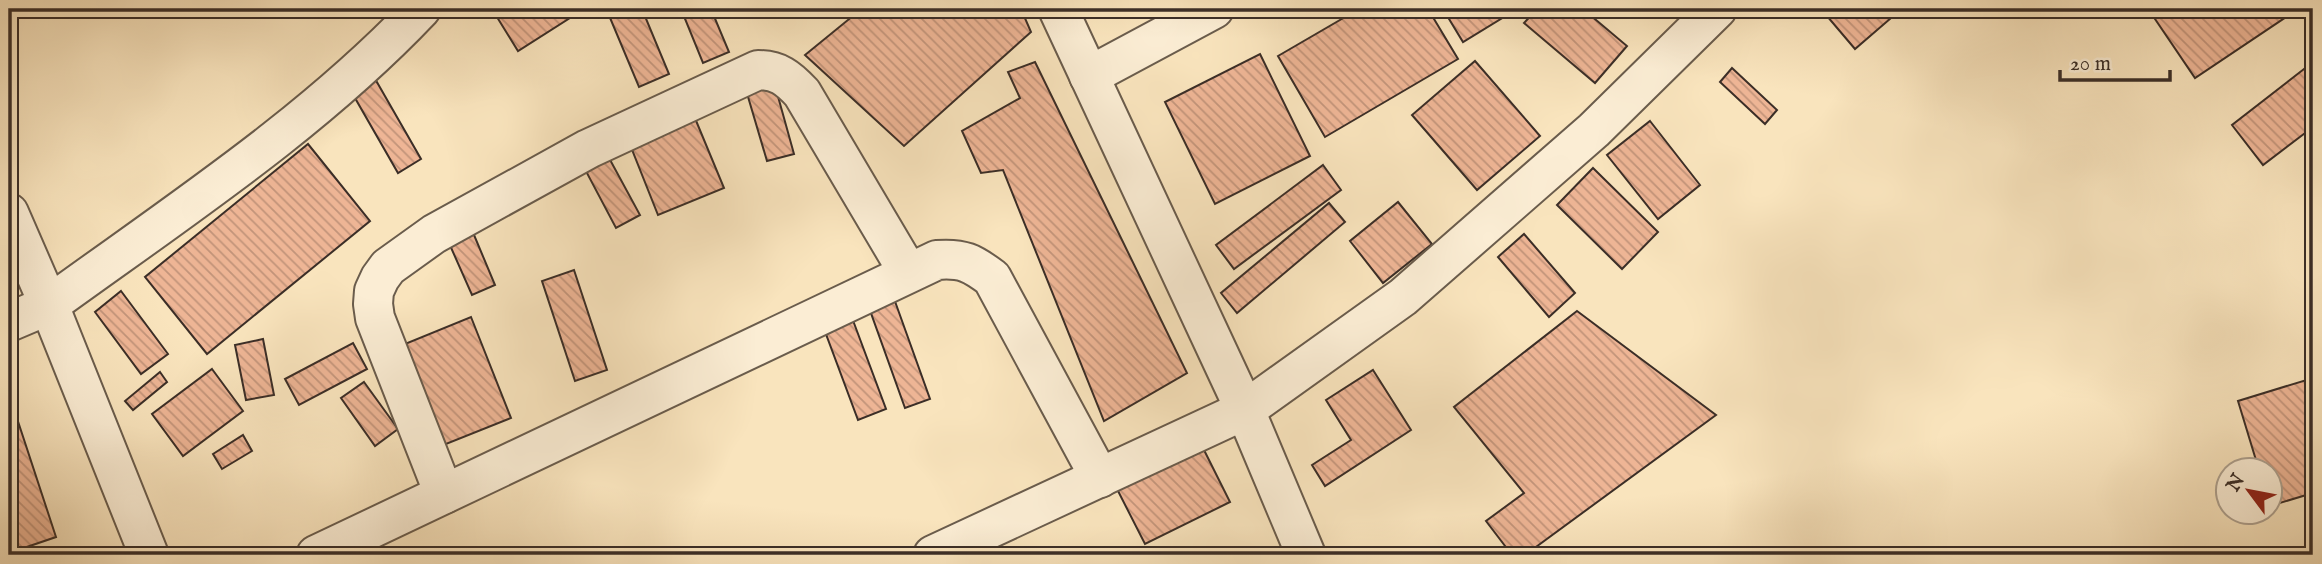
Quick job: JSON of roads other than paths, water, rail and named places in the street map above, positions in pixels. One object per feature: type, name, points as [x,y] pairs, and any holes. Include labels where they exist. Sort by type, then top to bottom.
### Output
[{"type":"street","points":[[9,322],[49,305],[275,141],[395,36],[421,9]]},
{"type":"street","points":[[1058,9],[1245,410],[1307,555]]},
{"type":"street","points":[[1089,76],[1214,9]]},
{"type":"street","points":[[933,555],[1245,410],[1403,298],[1594,130],[1717,9]]},
{"type":"street","points":[[444,494],[375,318],[374,291],[388,267],[434,234],[588,149],[758,70],[770,70],[784,76],[802,93],[908,272]]},
{"type":"street","points":[[9,213],[49,305],[136,551]]},
{"type":"street","points":[[316,555],[908,272],[937,260],[957,258],[975,265],[992,278],[1100,478]]}]
